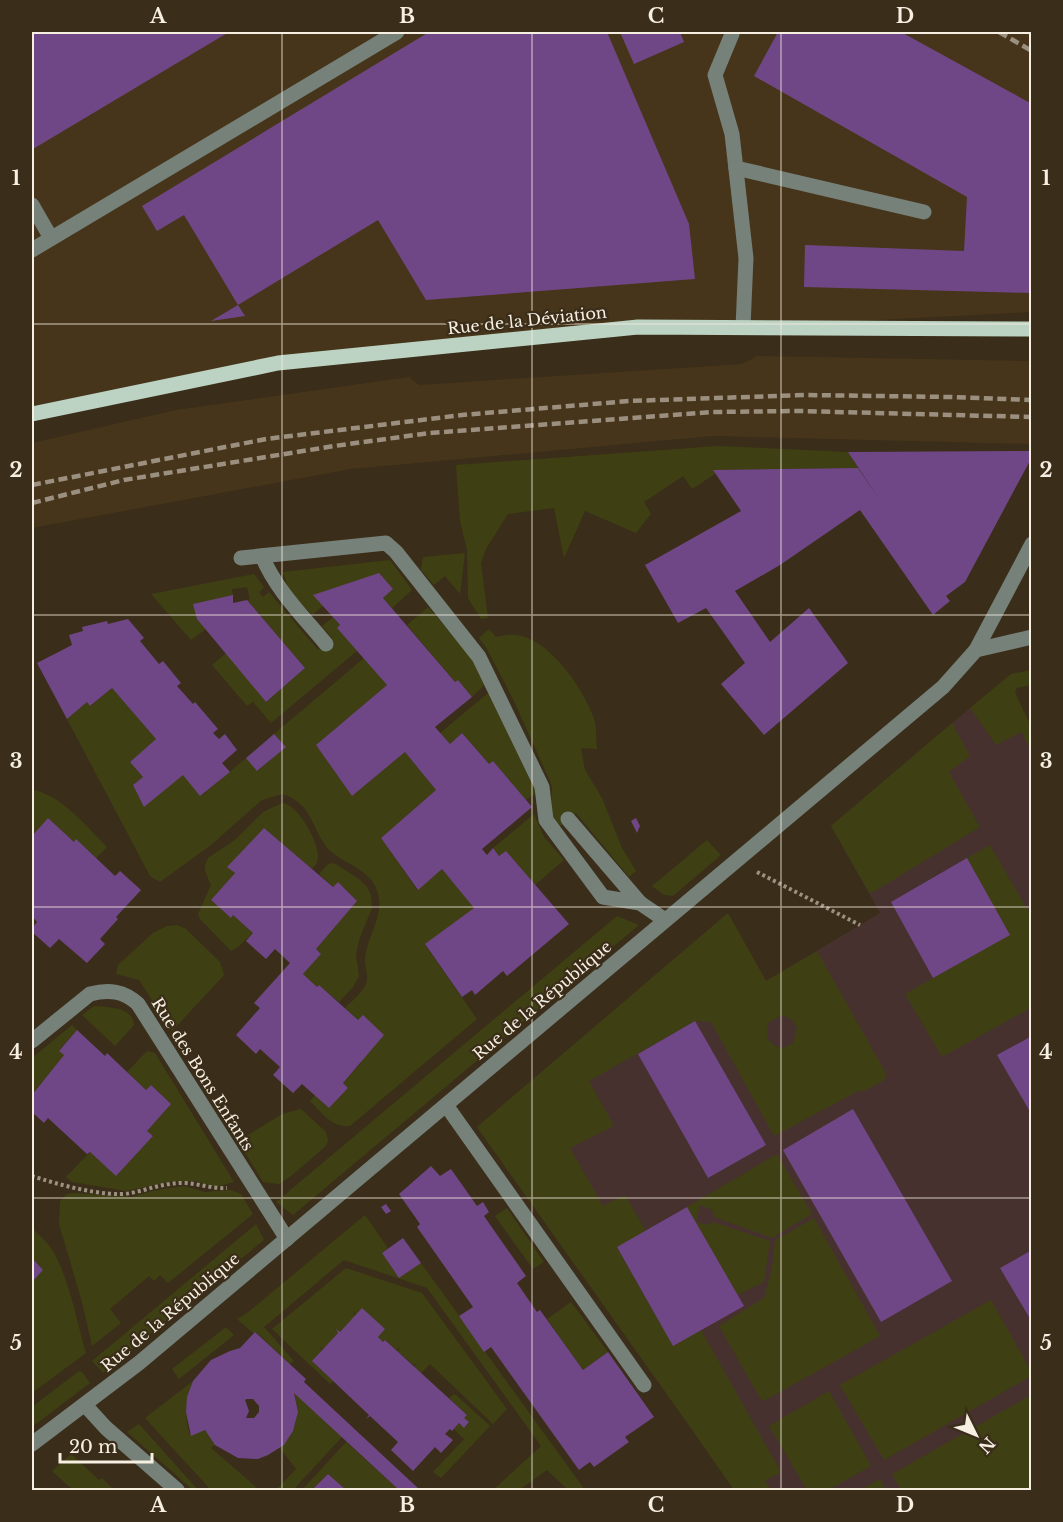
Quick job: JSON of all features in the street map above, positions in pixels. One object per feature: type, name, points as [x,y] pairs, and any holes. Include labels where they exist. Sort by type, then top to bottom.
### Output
[{"type":"main road","name":"Rue de la Déviation","points":[[32,414],[278,363],[638,327],[1032,329]]},
{"type":"street","points":[[32,250],[397,32]]},
{"type":"street","points":[[732,34],[715,75],[732,134],[736,168],[746,258],[743,327]]},
{"type":"street","points":[[736,168],[924,212]]},
{"type":"street","points":[[32,205],[51,238]]},
{"type":"street","points":[[241,558],[386,543],[396,552],[479,657],[542,787],[546,820],[603,897],[640,903]]},
{"type":"street","name":"Rue de la République","points":[[32,1444],[85,1405],[286,1239],[943,687],[976,650],[1032,544]]},
{"type":"street","points":[[262,556],[268,571],[281,591],[326,644]]},
{"type":"street","points":[[976,650],[1032,637]]},
{"type":"street","points":[[568,819],[640,903],[665,920]]},
{"type":"street","name":"Rue des Bons Enfants","points":[[32,1041],[90,994],[100,991],[128,994],[138,1004],[286,1239]]},
{"type":"street","points":[[446,1105],[644,1385]]},
{"type":"street","points":[[85,1405],[106,1428],[177,1491]]},
{"type":"path","points":[[735,861],[860,925]]},
{"type":"path","points":[[32,1176],[64,1187],[116,1194],[186,1183],[215,1189],[252,1184]]},
{"type":"shaded area","points":[[32,32],[1031,32],[1031,312],[743,327],[638,327],[278,363],[32,414]]},
{"type":"shaded area","points":[[757,356],[1031,361],[1031,444],[712,436],[351,469],[32,528],[32,443],[176,410],[409,377],[419,385],[742,364]]},
{"type":"shaded area","points":[[718,446],[848,452],[858,468],[714,470],[715,474],[692,489],[683,476],[644,502],[651,514],[636,533],[585,511],[564,558],[554,508],[508,514],[486,549],[481,563],[488,618],[481,619],[468,598],[467,550],[460,521],[456,465]]},
{"type":"shaded area","points":[[465,553],[460,594],[445,576],[434,585],[421,570],[423,557]]},
{"type":"shaded area","points":[[390,560],[412,590],[392,608],[383,598],[393,589],[323,606],[312,615],[288,588],[283,572]]},
{"type":"shaded area","points":[[254,574],[264,587],[259,593],[263,597],[269,592],[318,650],[332,638],[322,626],[333,617],[358,650],[271,723],[253,702],[247,706],[212,665],[226,653],[266,702],[305,668],[247,600],[250,599],[247,587],[232,589],[233,595],[206,629],[191,640],[151,594]]},
{"type":"shaded area","points":[[428,607],[471,657],[484,685],[472,697],[458,680],[455,682],[407,625]]},
{"type":"shaded area","points":[[489,629],[496,637],[515,635],[540,645],[563,666],[581,692],[596,728],[597,749],[581,748],[585,770],[602,798],[622,848],[636,871],[629,877],[576,813],[560,826],[552,817],[550,781],[513,699],[479,638]]},
{"type":"shaded area","points":[[364,658],[387,685],[316,745],[352,796],[405,752],[436,790],[381,838],[417,890],[442,869],[474,908],[425,945],[477,1019],[350,1126],[344,1126],[328,1119],[310,1101],[315,1095],[329,1108],[348,1088],[343,1083],[361,1063],[358,1020],[345,1008],[362,991],[367,981],[366,951],[379,912],[377,892],[372,881],[361,870],[329,850],[299,802],[282,794],[262,800],[211,845],[160,882],[150,876],[67,719],[87,702],[91,706],[112,688],[156,739],[130,762],[143,777],[133,785],[144,806],[183,773],[201,796],[246,758],[258,771],[285,747],[274,734]]},
{"type":"shaded area","points":[[1031,670],[1031,685],[1017,688],[1015,693],[1031,726],[1031,750],[1021,732],[996,745],[970,708],[1011,674]]},
{"type":"shaded area","points":[[995,687],[1032,750],[1031,1490],[734,1490],[477,1127],[728,913],[766,981],[880,913],[831,826]]},
{"type":"shaded area","points":[[488,693],[535,790],[535,794],[526,800],[493,761],[489,764],[462,733],[450,744],[440,733]]},
{"type":"shaded area","points":[[952,723],[970,756],[949,772],[980,827],[870,894],[831,826]]},
{"type":"shaded area","points":[[35,790],[56,799],[65,806],[107,847],[96,858],[48,818],[32,836],[32,791]]},
{"type":"shaded area","points":[[282,803],[288,805],[300,816],[311,833],[317,849],[316,865],[312,869],[264,828],[228,867],[235,873],[211,900],[253,933],[231,951],[200,919],[198,914],[211,885],[205,865],[208,858],[235,840],[263,812]]},
{"type":"shaded area","points":[[534,814],[544,837],[564,860],[535,885],[506,851],[499,856],[493,848]]},
{"type":"shaded area","points":[[707,840],[721,855],[673,896],[664,895],[652,886]]},
{"type":"shaded area","points":[[990,845],[1031,916],[1031,1006],[942,1057],[905,994],[1009,935],[967,858]]},
{"type":"shaded area","points":[[334,863],[367,887],[371,895],[372,908],[359,940],[356,955],[359,976],[353,987],[339,1002],[303,974],[321,954],[316,949],[357,901],[338,882],[333,887],[319,874],[328,864]]},
{"type":"shaded area","points":[[728,913],[766,981],[817,951],[887,1075],[883,1081],[862,1092],[860,1090],[774,1136],[711,1022],[695,1021],[589,1081],[614,1126],[570,1148],[603,1206],[625,1195],[646,1231],[617,1248],[673,1346],[701,1330],[781,1472],[765,1481],[771,1490],[734,1490],[477,1127]],"holes":[[[782,1015],[791,1019],[797,1028],[793,1043],[783,1048],[774,1045],[767,1035],[769,1022]]]},
{"type":"shaded area","points":[[617,916],[639,925],[293,1215],[276,1202]]},
{"type":"shaded area","points":[[177,925],[186,929],[220,962],[224,975],[172,1031],[139,980],[116,974],[118,965],[153,933],[167,926]]},
{"type":"shaded area","points":[[94,1006],[125,1011],[133,1019],[134,1025],[115,1046],[82,1015]]},
{"type":"shaded area","points":[[72,1025],[77,1030],[59,1050],[64,1055],[32,1095],[32,1058]]},
{"type":"shaded area","points":[[147,1051],[155,1053],[234,1182],[215,1187],[196,1181],[173,1181],[126,1191],[72,1182],[66,1177],[90,1152],[116,1176],[153,1136],[147,1131],[171,1104],[151,1085],[146,1090],[127,1072]]},
{"type":"shaded area","points":[[301,1109],[326,1132],[328,1140],[326,1146],[279,1184],[263,1182],[238,1141],[282,1114]]},
{"type":"shaded area","points":[[777,1154],[812,1214],[772,1238],[714,1217],[712,1210],[700,1205],[696,1222],[708,1225],[713,1222],[770,1241],[764,1282],[737,1295],[687,1207]]},
{"type":"shaded area","points":[[184,1186],[205,1192],[231,1190],[241,1194],[253,1214],[168,1283],[160,1275],[154,1281],[149,1276],[110,1309],[121,1323],[92,1346],[82,1302],[59,1224],[60,1201],[67,1194],[72,1193],[132,1197]]},
{"type":"shaded area","points":[[507,1208],[544,1262],[533,1269],[495,1216]]},
{"type":"shaded area","points":[[365,1215],[388,1248],[382,1253],[399,1278],[421,1263],[585,1490],[568,1490],[547,1470],[519,1490],[493,1490],[541,1446],[427,1288],[344,1260],[264,1327],[294,1361],[290,1364],[256,1332],[254,1334],[237,1319]]},
{"type":"shaded area","points":[[814,1218],[880,1336],[764,1401],[760,1398],[719,1326],[764,1298],[772,1268],[775,1240]]},
{"type":"shaded area","points":[[256,1224],[264,1240],[103,1373],[92,1361]]},
{"type":"shaded area","points":[[32,1228],[57,1258],[72,1299],[86,1353],[32,1393],[32,1282],[43,1270],[32,1258]]},
{"type":"shaded area","points":[[346,1268],[422,1293],[507,1409],[493,1424],[430,1364],[421,1373],[414,1367],[418,1362],[414,1365],[397,1351],[401,1346],[396,1350],[386,1340],[383,1342],[353,1311],[355,1316],[340,1332],[335,1329],[338,1333],[323,1349],[319,1346],[322,1350],[312,1361],[333,1381],[330,1384],[272,1329]]},
{"type":"shaded area","points":[[991,1300],[1031,1371],[1031,1376],[884,1460],[840,1385]]},
{"type":"shaded area","points":[[571,1302],[608,1352],[583,1370],[547,1319]]},
{"type":"shaded area","points":[[226,1327],[234,1335],[179,1379],[172,1369]]},
{"type":"shaded area","points":[[79,1371],[90,1383],[32,1427],[32,1407]]},
{"type":"shaded area","points":[[193,1381],[187,1408],[190,1435],[205,1430],[215,1445],[211,1448],[256,1487],[253,1490],[211,1490],[145,1418]]},
{"type":"shaded area","points":[[829,1391],[871,1466],[828,1490],[807,1490],[769,1426]]},
{"type":"shaded area","points":[[294,1392],[342,1437],[293,1490],[276,1490],[296,1469],[280,1448],[294,1429],[296,1422]]},
{"type":"shaded area","points":[[456,1395],[490,1426],[441,1478],[433,1472],[464,1439],[454,1429],[459,1423],[464,1428],[469,1423],[464,1418],[466,1414],[449,1398]]},
{"type":"shaded area","points":[[1031,1395],[1031,1490],[901,1490],[892,1474]]},
{"type":"shaded area","points":[[139,1424],[198,1490],[193,1490],[127,1432]]},
{"type":"shaded area","points":[[346,1442],[399,1490],[346,1490],[328,1474],[312,1490],[302,1490]]},
{"type":"shaded area","points":[[71,1454],[99,1480],[102,1478],[114,1490],[73,1490],[52,1471]]},
{"type":"shaded area","points":[[880,1479],[886,1490],[860,1490]]},
{"type":"building","points":[[32,32],[229,32],[33,149]]},
{"type":"building","points":[[429,32],[607,32],[689,224],[695,279],[426,300],[378,220],[238,305],[184,215],[157,231],[142,206]]},
{"type":"building","points":[[620,32],[680,32],[684,42],[634,64]]},
{"type":"building","points":[[778,32],[901,32],[1032,104],[1032,293],[804,287],[805,245],[964,251],[967,197],[754,76]]},
{"type":"building","points":[[238,305],[245,316],[211,321]]},
{"type":"building","points":[[1032,451],[1032,457],[965,582],[946,596],[950,601],[933,615],[860,510],[780,565],[735,591],[770,642],[809,608],[848,663],[764,735],[721,684],[745,663],[706,608],[678,623],[645,565],[741,511],[713,470],[858,468],[879,499],[848,452]]},
{"type":"building","points":[[379,573],[393,589],[383,598],[455,682],[458,680],[472,697],[435,727],[450,744],[462,733],[489,764],[493,761],[532,807],[482,849],[487,855],[493,848],[499,856],[506,851],[569,924],[507,976],[503,971],[475,995],[472,990],[462,997],[425,944],[474,908],[442,869],[418,890],[381,838],[436,790],[405,752],[352,796],[316,745],[387,685],[337,628],[340,625],[313,595]]},
{"type":"building","points":[[233,595],[233,603],[247,600],[305,668],[266,702],[197,619],[193,604]]},
{"type":"building","points":[[128,619],[144,638],[140,641],[159,664],[163,661],[181,683],[177,686],[193,704],[195,702],[218,729],[213,733],[219,739],[225,734],[237,750],[222,763],[230,772],[200,796],[183,775],[144,807],[133,785],[143,777],[130,762],[156,739],[112,688],[90,706],[87,702],[67,719],[37,663],[72,645],[69,635],[83,631],[82,627]]},
{"type":"building","points":[[274,734],[286,747],[257,771],[246,758]]},
{"type":"building","points":[[48,818],[74,842],[76,839],[115,876],[120,871],[141,890],[116,917],[118,919],[100,939],[105,944],[87,963],[59,939],[50,948],[32,932],[37,922],[32,916],[32,836]]},
{"type":"building","points":[[636,818],[640,826],[637,833],[631,821]]},
{"type":"building","points":[[264,828],[333,887],[338,882],[357,901],[316,949],[321,954],[303,974],[317,987],[319,985],[358,1020],[363,1015],[384,1035],[343,1083],[348,1088],[329,1108],[302,1084],[293,1093],[273,1075],[280,1067],[260,1049],[256,1054],[236,1035],[260,1008],[254,1003],[290,963],[275,949],[266,959],[246,941],[253,933],[211,900],[235,873],[227,867]]},
{"type":"building","points":[[967,858],[1010,935],[933,978],[891,902]]},
{"type":"building","points":[[695,1021],[766,1145],[708,1178],[638,1054]]},
{"type":"building","points":[[77,1030],[105,1056],[107,1053],[146,1090],[151,1085],[171,1104],[147,1131],[153,1136],[116,1176],[90,1152],[87,1154],[48,1118],[44,1123],[32,1112],[32,1095],[64,1055],[59,1051]]},
{"type":"building","points":[[1032,1036],[1032,1115],[997,1055]]},
{"type":"building","points":[[853,1109],[952,1281],[881,1322],[783,1150]]},
{"type":"building","points":[[431,1166],[440,1176],[451,1169],[477,1206],[483,1202],[489,1212],[484,1216],[526,1276],[517,1283],[537,1312],[540,1310],[583,1370],[608,1352],[654,1417],[625,1437],[629,1442],[594,1467],[590,1462],[579,1470],[491,1347],[484,1352],[459,1316],[473,1307],[417,1227],[420,1224],[399,1194]]},
{"type":"building","points":[[386,1204],[391,1211],[386,1214],[381,1207]]},
{"type":"building","points":[[687,1207],[744,1306],[673,1346],[617,1247]]},
{"type":"building","points":[[403,1238],[421,1263],[399,1278],[382,1253]]},
{"type":"building","points":[[1032,1250],[1032,1322],[1000,1268]]},
{"type":"building","points":[[32,1258],[43,1270],[32,1282]]},
{"type":"building","points":[[362,1308],[385,1329],[378,1337],[383,1342],[385,1340],[467,1415],[464,1418],[469,1422],[464,1428],[459,1423],[452,1431],[450,1429],[445,1434],[453,1440],[441,1453],[435,1447],[413,1471],[391,1450],[398,1442],[370,1416],[366,1419],[369,1415],[312,1361],[338,1333],[336,1329],[340,1332]]},
{"type":"building","points":[[255,1332],[306,1379],[304,1382],[420,1490],[399,1490],[294,1393],[298,1412],[293,1431],[284,1445],[268,1455],[258,1459],[238,1458],[215,1445],[205,1430],[191,1436],[186,1412],[187,1397],[193,1381],[211,1360],[240,1348]],"holes":[[[253,1399],[259,1406],[259,1412],[254,1418],[246,1418],[249,1411],[245,1400]]]},
{"type":"building","points":[[328,1474],[346,1490],[312,1490]]},
{"type":"railway","points":[[999,32],[1032,51]]},
{"type":"railway","points":[[32,485],[266,439],[462,415],[629,401],[805,395],[1032,400]]},
{"type":"railway","points":[[32,503],[124,480],[430,433],[713,412],[799,411],[1032,417]]}]
